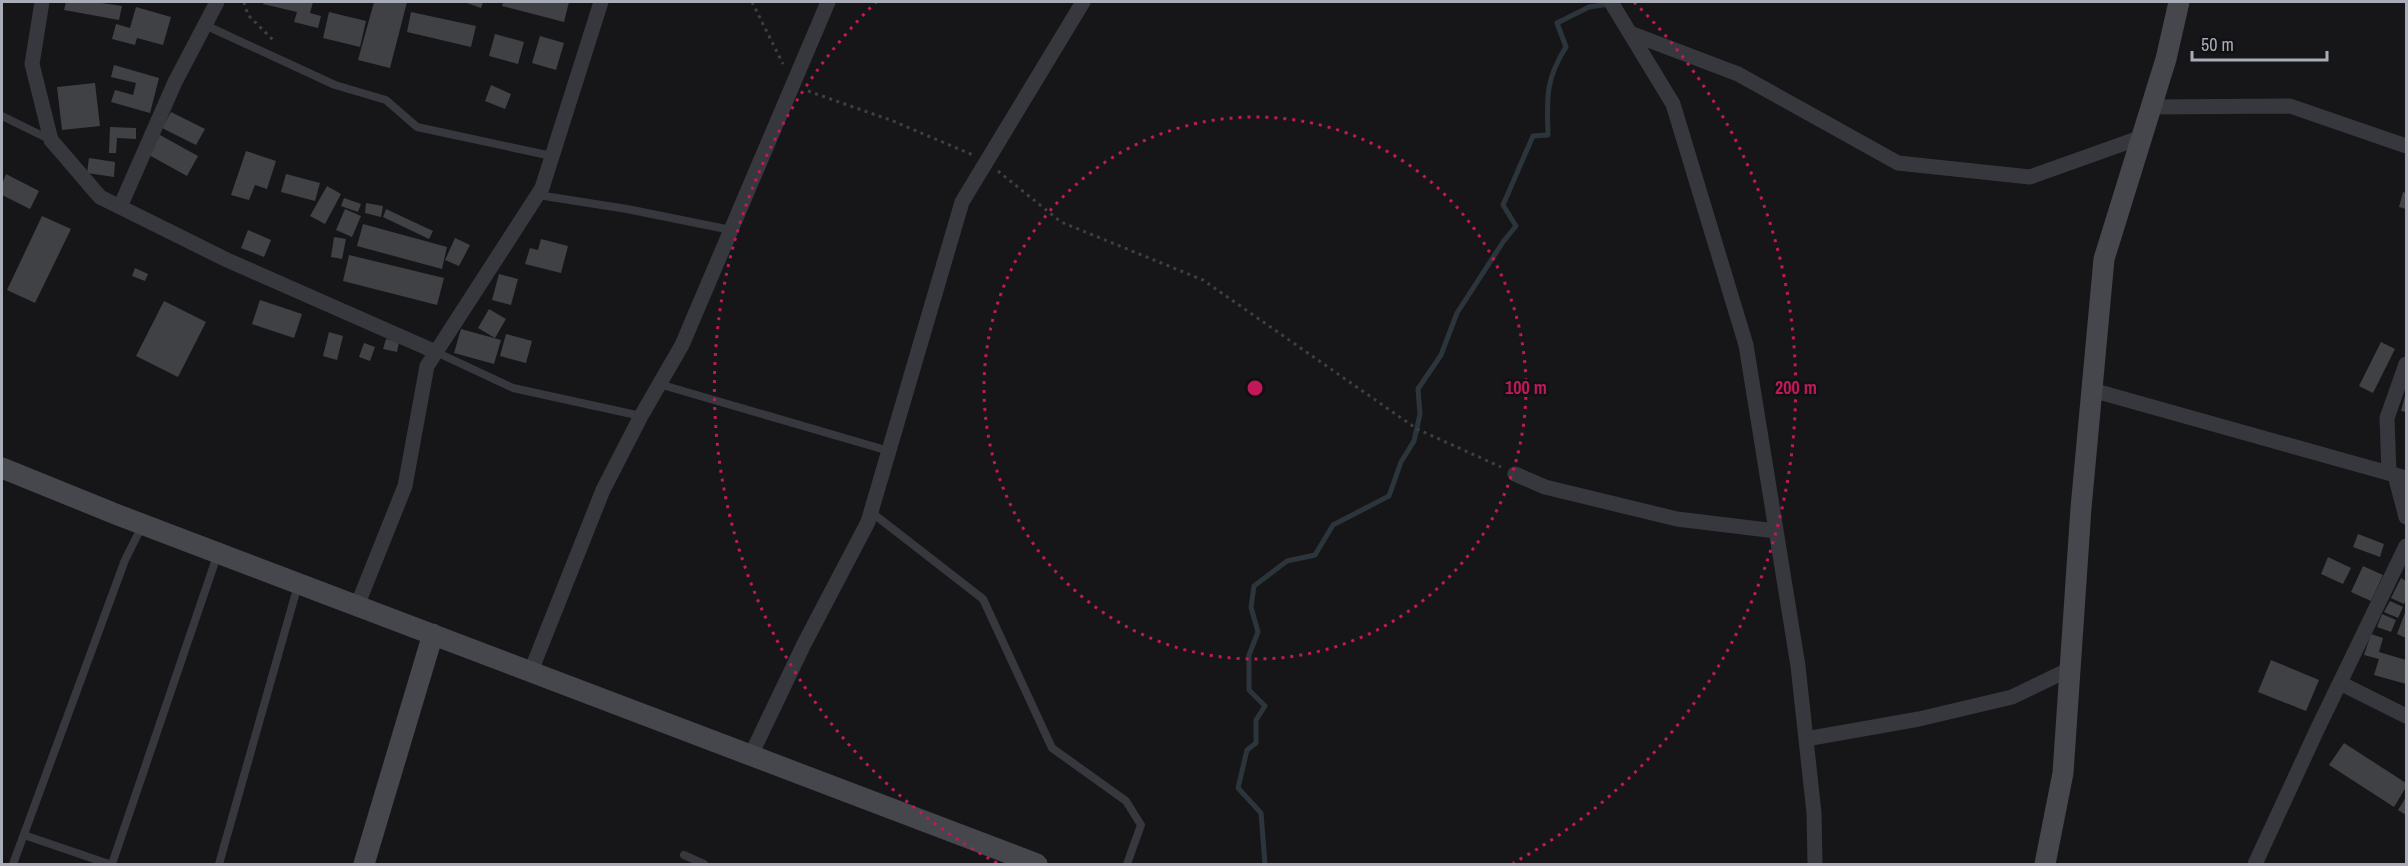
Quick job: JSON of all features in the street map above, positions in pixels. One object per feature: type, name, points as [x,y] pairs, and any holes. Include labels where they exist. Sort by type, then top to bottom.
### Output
[{"type":"main road","points":[[2045,864],[2063,773],[2081,508],[2104,259],[2166,59],[2179,2]]},
{"type":"main road","points":[[2,468],[143,525],[751,755],[1015,861],[1038,864]]},
{"type":"main road","points":[[364,864],[433,634]]},
{"type":"street","points":[[42,2],[32,64],[51,140],[100,197],[227,260],[436,352]]},
{"type":"street","points":[[120,207],[175,82],[217,2]]},
{"type":"street","points":[[357,606],[405,486],[427,366],[538,195],[601,2]]},
{"type":"street","points":[[531,671],[603,490],[641,416],[682,345],[828,2]]},
{"type":"street","points":[[751,755],[804,644],[868,522],[962,202],[1083,2]]},
{"type":"street","points":[[1611,2],[1673,104],[1746,345],[1798,666],[1814,813],[1815,864]]},
{"type":"street","points":[[1630,33],[1738,74],[1898,163],[2031,177],[2142,137]]},
{"type":"street","points":[[2151,107],[2290,106],[2406,146]]},
{"type":"street","points":[[2406,364],[2387,418],[2406,517]]},
{"type":"street","points":[[2092,390],[2397,475]]},
{"type":"street","points":[[1515,474],[1545,487],[1677,519],[1776,531]]},
{"type":"street","points":[[2255,864],[2406,546]]},
{"type":"street","points":[[1806,739],[1919,719],[2012,697],[2070,669]]},
{"type":"street","points":[[2340,682],[2406,716]]},
{"type":"lane","points":[[205,25],[335,85],[386,100],[417,127],[552,156]]},
{"type":"lane","points":[[2,116],[51,140]]},
{"type":"lane","points":[[538,195],[627,209],[731,230]]},
{"type":"lane","points":[[436,352],[513,388],[641,416]]},
{"type":"lane","points":[[659,384],[889,451]]},
{"type":"lane","points":[[871,512],[983,599],[1052,748],[1126,801],[1141,825],[1127,864]]},
{"type":"lane","points":[[13,864],[125,560],[143,525]]},
{"type":"lane","points":[[24,835],[111,864],[218,553]]},
{"type":"lane","points":[[219,864],[299,584]]},
{"type":"lane","points":[[684,855],[704,864]]},
{"type":"path","points":[[244,2],[248,15],[278,46]]},
{"type":"path","points":[[752,2],[794,85],[893,121],[987,161],[1060,222],[1203,280],[1417,429],[1515,474]]},
{"type":"building","points":[[66,2],[95,2],[122,6],[119,20],[64,10]]},
{"type":"building","points":[[264,2],[313,2],[310,13],[321,16],[318,28],[294,22],[297,12],[263,4]]},
{"type":"building","points":[[374,2],[407,2],[390,68],[358,60]]},
{"type":"building","points":[[464,2],[483,2],[481,8]]},
{"type":"building","points":[[503,2],[569,2],[564,22],[502,6]]},
{"type":"building","points":[[136,7],[171,17],[163,45],[137,38],[135,45],[112,39],[116,24],[130,28]]},
{"type":"building","points":[[329,12],[366,21],[360,47],[323,38]]},
{"type":"building","points":[[411,12],[476,26],[471,47],[407,32]]},
{"type":"building","points":[[495,34],[524,42],[518,64],[489,56]]},
{"type":"building","points":[[540,36],[564,43],[556,70],[532,63]]},
{"type":"building","points":[[114,65],[159,78],[150,113],[111,102],[115,90],[133,95],[136,83],[111,77]]},
{"type":"building","points":[[95,83],[100,126],[62,130],[57,87]]},
{"type":"building","points":[[491,85],[511,94],[505,109],[485,101]]},
{"type":"building","points":[[171,112],[205,129],[196,145],[162,128]]},
{"type":"building","points":[[110,127],[136,128],[136,139],[117,138],[116,153],[109,153]]},
{"type":"building","points":[[160,135],[198,156],[187,176],[149,155]]},
{"type":"building","points":[[246,151],[276,161],[267,189],[255,185],[249,200],[231,195]]},
{"type":"building","points":[[89,158],[115,162],[114,177],[87,173]]},
{"type":"building","points":[[6,174],[39,191],[30,209],[2,195],[2,184]]},
{"type":"building","points":[[286,174],[320,183],[315,201],[281,192]]},
{"type":"building","points":[[327,186],[341,194],[325,224],[310,216]]},
{"type":"building","points":[[2403,192],[2406,193],[2406,209],[2399,207]]},
{"type":"building","points":[[344,198],[361,204],[358,212],[341,206]]},
{"type":"building","points":[[366,203],[383,206],[381,217],[365,213]]},
{"type":"building","points":[[345,209],[361,216],[352,237],[336,230]]},
{"type":"building","points":[[386,209],[433,231],[429,239],[383,217]]},
{"type":"building","points":[[42,216],[71,229],[35,303],[7,290]]},
{"type":"building","points":[[363,224],[447,247],[442,269],[357,246]]},
{"type":"building","points":[[248,230],[271,240],[264,257],[241,248]]},
{"type":"building","points":[[334,237],[346,239],[342,259],[331,257]]},
{"type":"building","points":[[455,238],[470,245],[459,266],[445,260]]},
{"type":"building","points":[[541,239],[568,246],[561,273],[525,264],[530,248],[538,250]]},
{"type":"building","points":[[349,255],[444,278],[437,305],[343,281]]},
{"type":"building","points":[[135,268],[148,274],[145,281],[132,276]]},
{"type":"building","points":[[499,274],[518,279],[511,305],[492,300]]},
{"type":"building","points":[[260,300],[302,314],[294,338],[252,324]]},
{"type":"building","points":[[164,301],[206,322],[178,377],[136,356]]},
{"type":"building","points":[[489,309],[506,319],[495,338],[478,328]]},
{"type":"building","points":[[461,329],[501,340],[494,364],[454,353]]},
{"type":"building","points":[[329,332],[343,336],[337,360],[323,356]]},
{"type":"building","points":[[506,334],[532,341],[526,363],[500,356]]},
{"type":"building","points":[[386,339],[399,342],[397,352],[383,349]]},
{"type":"building","points":[[2381,342],[2395,349],[2373,393],[2359,386]]},
{"type":"building","points":[[364,343],[375,347],[370,361],[359,357]]},
{"type":"building","points":[[2406,392],[2406,412],[2401,411]]},
{"type":"building","points":[[2358,534],[2384,544],[2380,557],[2353,547]]},
{"type":"building","points":[[2328,557],[2351,568],[2343,584],[2321,574]]},
{"type":"building","points":[[2363,566],[2383,575],[2371,601],[2351,592]]},
{"type":"building","points":[[2401,578],[2406,581],[2404,604],[2391,598]]},
{"type":"building","points":[[2390,601],[2403,607],[2398,618],[2384,612]]},
{"type":"building","points":[[2406,610],[2406,638],[2397,634]]},
{"type":"building","points":[[2382,614],[2396,620],[2391,632],[2377,627]]},
{"type":"building","points":[[2371,634],[2383,638],[2379,652],[2406,660],[2406,684],[2374,675],[2379,659],[2364,655]]},
{"type":"building","points":[[2271,660],[2319,680],[2306,711],[2258,692]]},
{"type":"building","points":[[2344,743],[2406,783],[2394,807],[2329,765]]},
{"type":"building","points":[[2406,797],[2406,815],[2398,810]]},
{"type":"waterway","points":[[1265,864],[1261,813],[1238,788],[1247,750],[1256,743],[1256,720],[1265,706],[1249,690],[1249,655],[1258,632],[1251,607],[1254,586],[1287,561],[1315,555],[1333,525],[1389,496],[1401,462],[1414,441],[1420,414],[1418,389],[1441,355],[1457,313],[1516,226],[1503,205],[1533,136],[1548,135],[1547,110],[1551,80],[1554,69],[1566,47],[1557,23],[1589,7],[1609,4]]}]
